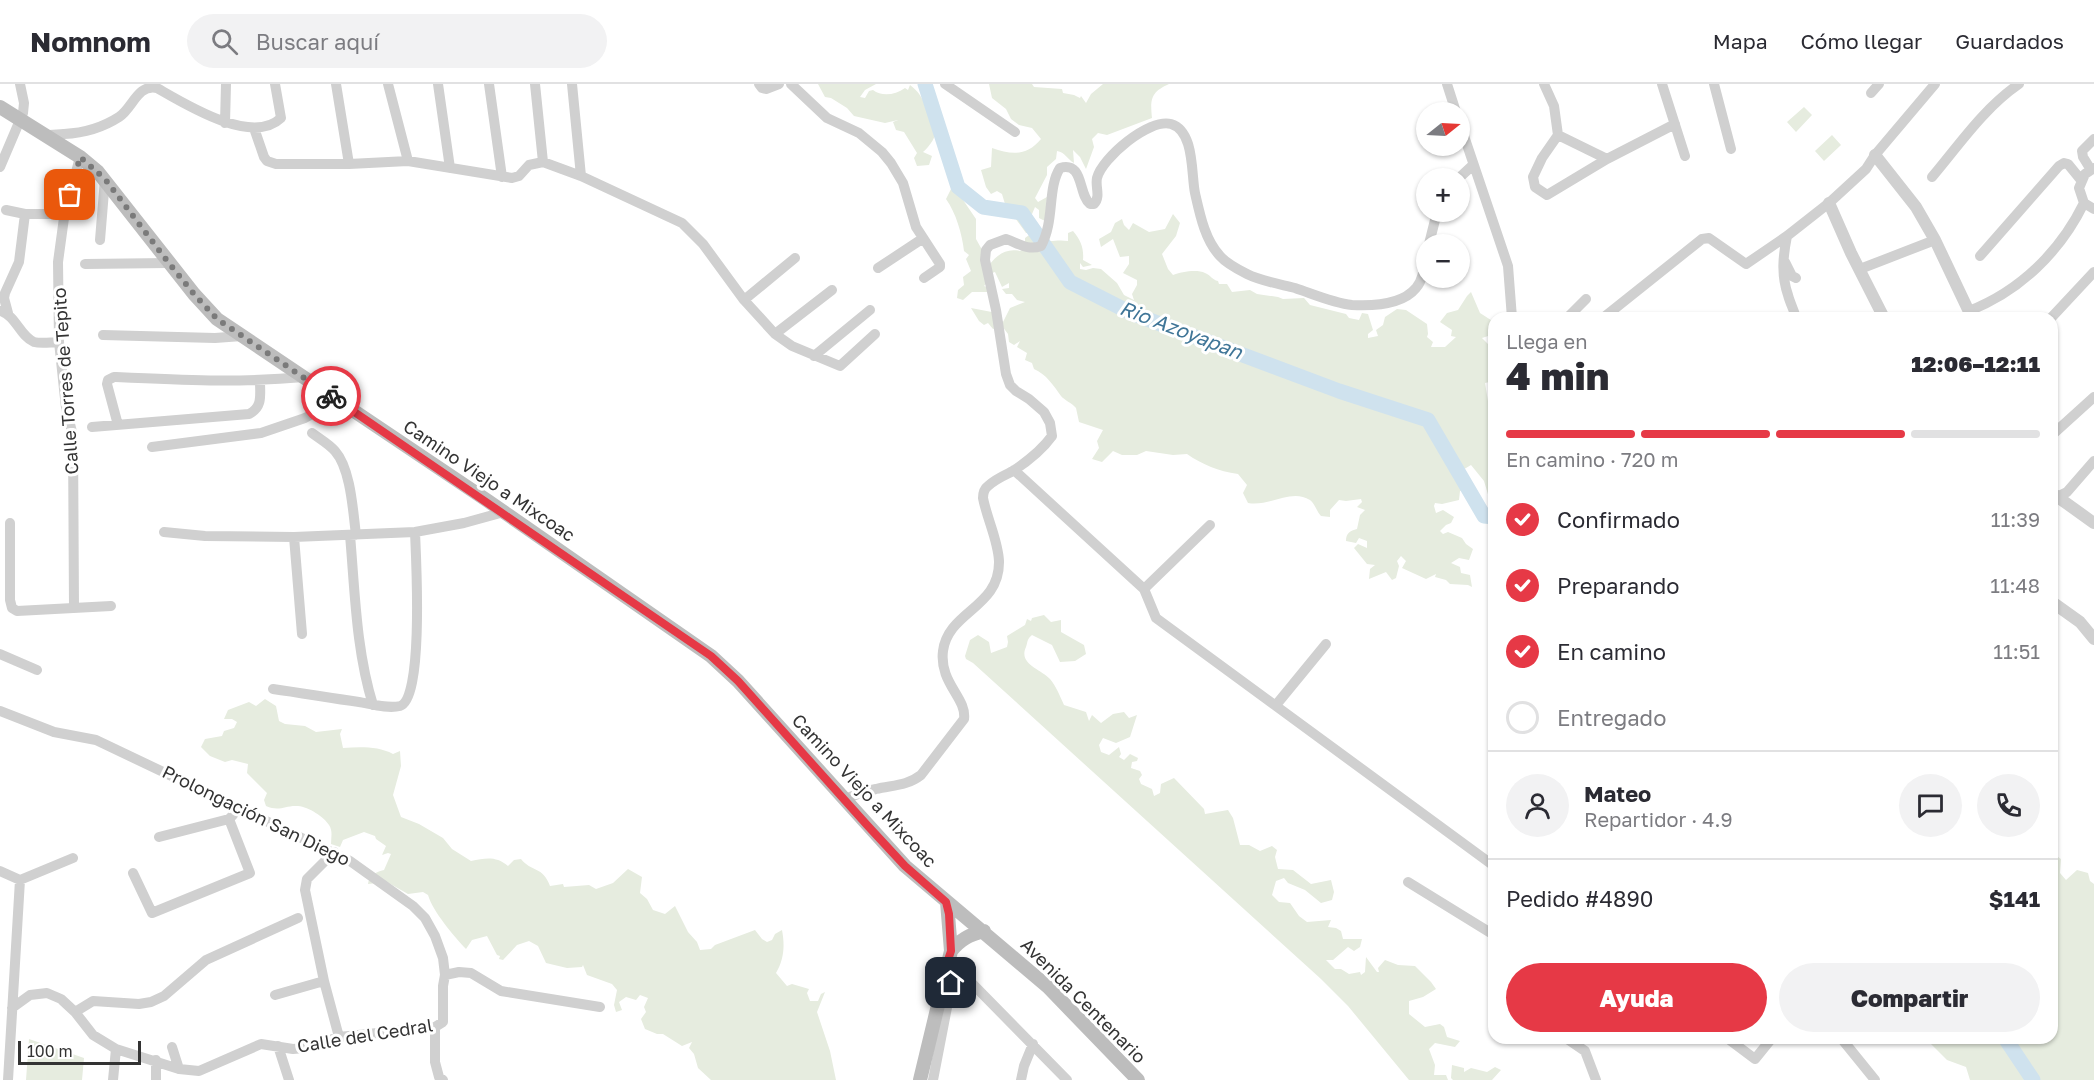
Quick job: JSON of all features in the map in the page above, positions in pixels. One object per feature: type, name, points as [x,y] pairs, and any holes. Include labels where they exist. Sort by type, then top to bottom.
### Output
[{"type":"main road","name":"Camino Viejo a Mixcoac","points":[[0,106],[11,117],[80,157],[105,179],[168,262],[217,319],[504,512],[711,656],[738,681],[905,866],[946,902]]},
{"type":"main road","name":"Avenida Centenario","points":[[946,902],[984,931],[1048,987],[1138,1080]]},
{"type":"main road","points":[[946,902],[949,914],[951,960]]},
{"type":"main road","points":[[920,1080],[951,960],[960,940],[968,935],[984,931]]},
{"type":"street","points":[[0,167],[11,117],[24,103],[20,84]]},
{"type":"street","points":[[225,123],[226,84]]},
{"type":"street","points":[[45,136],[79,133],[99,127],[124,114],[142,89],[153,86],[165,88],[225,123],[254,128],[277,121],[281,117],[275,84]]},
{"type":"street","points":[[336,84],[349,165]]},
{"type":"street","points":[[388,84],[408,161]]},
{"type":"street","points":[[438,84],[450,168]]},
{"type":"street","points":[[489,84],[502,177]]},
{"type":"street","points":[[535,84],[543,162]]},
{"type":"street","points":[[572,84],[581,176]]},
{"type":"street","points":[[759,84],[766,89],[779,84]]},
{"type":"street","points":[[791,84],[826,118],[859,133],[882,152],[903,183],[916,227],[922,239],[940,264],[940,267],[924,278]]},
{"type":"street","points":[[945,84],[1015,132]]},
{"type":"street","points":[[1447,84],[1453,102]]},
{"type":"street","points":[[1544,84],[1554,106],[1558,135],[1542,158],[1533,177],[1535,187],[1541,193],[1548,195],[1607,159],[1675,124]]},
{"type":"street","points":[[1662,84],[1685,156]]},
{"type":"street","points":[[1714,84],[1731,149]]},
{"type":"street","points":[[1871,93],[1879,84]]},
{"type":"street","points":[[1611,312],[1702,239],[1709,238],[1746,264],[1787,236],[1829,203],[1866,169],[1875,155],[1935,84]]},
{"type":"street","points":[[1932,177],[1982,117],[2003,95],[2019,84]]},
{"type":"street","points":[[844,800],[876,789],[900,786],[915,780],[964,719],[964,708],[945,674],[943,653],[945,642],[953,627],[989,595],[997,579],[999,561],[983,493],[987,487],[1014,470],[1046,445],[1052,436],[1050,423],[1044,412],[1010,385],[1006,374],[985,260],[986,250],[990,245],[1006,239],[1035,249],[1044,241],[1054,180],[1060,168],[1070,167],[1074,170],[1080,179],[1086,201],[1094,204],[1098,196],[1097,179],[1103,165],[1133,137],[1158,125],[1166,123],[1173,125],[1182,132],[1191,157],[1194,190],[1204,230],[1220,257],[1247,274],[1350,305],[1377,305],[1404,297],[1416,288]]},
{"type":"street","points":[[254,128],[258,144],[267,162],[276,164],[349,165],[408,161],[502,177],[516,177],[529,165],[543,162],[581,176],[682,223],[703,244],[744,300],[775,334],[792,346],[840,366],[875,334]]},
{"type":"street","points":[[1558,135],[1607,159]]},
{"type":"street","points":[[2094,140],[2082,151],[2083,157],[2092,169],[2081,180],[2079,188],[2084,203],[2094,209]]},
{"type":"street","points":[[1875,155],[1916,207],[1935,240],[1970,312]]},
{"type":"street","points":[[1470,156],[1508,266],[1512,312]]},
{"type":"street","name":"Calle Torres de Tepito","points":[[74,608],[73,436],[66,408],[59,342],[58,262],[65,214],[80,157]]},
{"type":"street","points":[[1980,256],[2059,166],[2064,163],[2068,164],[2081,180]]},
{"type":"street","points":[[1470,168],[1473,165]]},
{"type":"street","points":[[100,240],[105,179]]},
{"type":"street","points":[[1829,203],[1881,312]]},
{"type":"street","points":[[1976,312],[2022,282],[2040,265],[2074,223],[2084,203]]},
{"type":"street","points":[[6,210],[25,214],[65,214]]},
{"type":"street","points":[[25,214],[19,262],[5,293],[4,312],[31,341],[59,342]]},
{"type":"street","points":[[1787,236],[1783,256],[1783,273],[1794,312]]},
{"type":"street","points":[[878,268],[922,239]]},
{"type":"street","points":[[1860,269],[1935,240]]},
{"type":"street","points":[[1783,256],[1786,268],[1796,278]]},
{"type":"street","points":[[744,300],[795,258]]},
{"type":"street","points":[[85,264],[168,262]]},
{"type":"street","points":[[2057,312],[2094,272]]},
{"type":"street","points":[[775,334],[832,290]]},
{"type":"street","points":[[1573,312],[1586,299]]},
{"type":"street","points":[[814,356],[870,310]]},
{"type":"street","points":[[103,335],[215,338],[242,336]]},
{"type":"street","points":[[118,424],[108,388],[110,378],[260,381],[304,377]]},
{"type":"street","points":[[92,427],[249,414],[260,405],[260,381]]},
{"type":"street","points":[[2058,430],[2094,397]]},
{"type":"street","points":[[153,447],[261,433],[305,418],[338,400]]},
{"type":"street","points":[[312,433],[335,451],[348,482],[358,639],[373,705]]},
{"type":"street","points":[[2058,494],[2067,492],[2094,461]]},
{"type":"street","points":[[1014,470],[1144,589],[1156,618],[1488,862]]},
{"type":"street","points":[[2058,498],[2094,523]]},
{"type":"street","points":[[164,532],[205,536],[294,537],[415,532],[482,519],[504,512]]},
{"type":"street","points":[[10,523],[10,600],[12,608],[17,611],[111,606]]},
{"type":"street","points":[[1144,589],[1210,525]]},
{"type":"street","points":[[273,688],[373,705],[397,707],[403,705],[407,700],[418,630],[415,532]]},
{"type":"street","points":[[294,537],[302,634]]},
{"type":"street","points":[[2058,606],[2080,622],[2094,639]]},
{"type":"street","points":[[1275,705],[1326,645]]},
{"type":"street","points":[[0,654],[36,670]]},
{"type":"street","name":"Prolongación San Diego","points":[[0,711],[54,732],[96,740],[350,861],[413,906],[425,918],[443,958],[444,1013]]},
{"type":"street","points":[[159,837],[229,819],[239,808]]},
{"type":"street","points":[[133,873],[152,913],[250,873],[229,819]]},
{"type":"street","points":[[334,852],[307,879],[305,890],[324,981],[339,1037]]},
{"type":"street","points":[[0,871],[20,880],[73,858]]},
{"type":"street","points":[[8,1080],[20,880]]},
{"type":"street","points":[[1408,882],[1488,931]]},
{"type":"street","points":[[75,1012],[93,1001],[139,1004],[151,1002],[164,996],[206,960],[298,918]]},
{"type":"street","points":[[951,960],[1067,1080]]},
{"type":"street","points":[[933,1080],[951,960]]},
{"type":"street","points":[[445,975],[459,972],[471,973],[501,991],[600,1007]]},
{"type":"street","points":[[275,994],[324,981]]},
{"type":"street","points":[[12,1008],[30,995],[47,993],[61,999],[75,1012],[93,1035],[116,1049],[179,1069]]},
{"type":"street","name":"Calle del Cedral","points":[[179,1069],[199,1071],[261,1044],[292,1049],[305,1048],[339,1037],[435,1027],[442,1022],[444,1013]]},
{"type":"street","points":[[435,1027],[435,1062],[442,1080]]},
{"type":"street","points":[[1021,1080],[1033,1044]]},
{"type":"street","points":[[1575,1044],[1585,1051],[1596,1080]]},
{"type":"street","points":[[1735,1044],[1755,1059],[1767,1044]]},
{"type":"street","points":[[1845,1044],[1875,1080]]},
{"type":"street","points":[[278,1046],[289,1080]]},
{"type":"street","points":[[172,1047],[179,1069]]},
{"type":"street","points":[[113,1080],[116,1049]]},
{"type":"street","points":[[156,1060],[156,1080]]},
{"type":"shaded area","points":[[818,84],[876,84],[865,90],[860,97],[865,98],[869,91],[889,94],[905,88],[908,90],[910,85],[919,94],[937,126],[934,138],[923,152],[932,156],[929,165],[917,166],[914,158],[917,153],[904,132],[896,130],[893,122],[898,120],[885,123],[854,116],[847,108],[825,97]]},
{"type":"shaded area","points":[[989,84],[1032,84],[1034,87],[1062,89],[1063,93],[1080,98],[1081,96],[1086,103],[1091,94],[1103,84],[1169,84],[1158,90],[1153,97],[1152,118],[1107,135],[1098,133],[1092,139],[1094,147],[1086,169],[1080,157],[1073,150],[1074,163],[1057,151],[1056,159],[1047,167],[1047,175],[1035,198],[1038,202],[1047,197],[1045,221],[1039,218],[1039,210],[1035,207],[1027,226],[1036,226],[1042,238],[1049,241],[1068,241],[1068,233],[1073,231],[1081,245],[1083,260],[1092,265],[1083,267],[1080,263],[1080,269],[1101,269],[1117,283],[1124,295],[1134,300],[1132,294],[1137,280],[1123,273],[1129,264],[1129,256],[1120,257],[1113,239],[1101,247],[1099,239],[1111,232],[1115,223],[1122,219],[1129,230],[1133,223],[1149,232],[1165,229],[1173,214],[1180,223],[1176,236],[1162,254],[1173,275],[1198,271],[1207,274],[1219,284],[1227,284],[1232,292],[1250,290],[1257,294],[1283,299],[1304,298],[1310,305],[1346,314],[1349,318],[1359,320],[1362,313],[1368,314],[1373,330],[1368,334],[1368,338],[1378,336],[1376,330],[1383,325],[1385,317],[1397,309],[1406,310],[1427,324],[1427,337],[1433,342],[1431,347],[1445,347],[1456,337],[1451,336],[1452,330],[1440,322],[1447,313],[1458,310],[1471,292],[1480,313],[1488,318],[1488,336],[1482,338],[1488,344],[1488,382],[1485,383],[1488,401],[1488,494],[1484,481],[1471,465],[1461,471],[1464,490],[1460,491],[1459,500],[1442,504],[1435,503],[1434,506],[1436,513],[1443,510],[1454,517],[1451,523],[1440,531],[1443,534],[1448,532],[1462,538],[1473,549],[1469,560],[1459,558],[1451,563],[1460,567],[1461,573],[1470,575],[1472,587],[1450,584],[1446,580],[1435,577],[1436,574],[1426,579],[1402,568],[1406,561],[1401,556],[1397,561],[1399,566],[1396,578],[1392,580],[1386,572],[1369,579],[1370,569],[1375,565],[1367,564],[1354,548],[1358,544],[1367,548],[1367,541],[1359,538],[1356,543],[1346,541],[1349,533],[1357,529],[1360,515],[1365,510],[1357,507],[1362,502],[1361,499],[1339,500],[1330,510],[1330,517],[1321,516],[1312,502],[1303,497],[1288,497],[1256,504],[1248,503],[1243,493],[1247,485],[1238,474],[1211,467],[1187,454],[1173,455],[1146,451],[1137,455],[1122,455],[1113,451],[1102,462],[1092,459],[1099,448],[1097,441],[1103,430],[1079,422],[1076,408],[1062,397],[1046,377],[1034,369],[1032,363],[1025,360],[1027,353],[1017,347],[1020,341],[1014,345],[1009,342],[1008,334],[1002,326],[993,329],[988,323],[984,325],[971,308],[997,313],[1003,322],[1010,308],[1025,302],[1017,300],[1012,294],[1006,294],[1002,289],[1009,288],[1009,283],[1002,287],[995,272],[984,286],[992,289],[991,292],[972,292],[963,300],[957,298],[958,290],[964,285],[963,277],[971,271],[966,259],[969,255],[964,251],[958,224],[946,199],[951,189],[959,194],[976,219],[976,239],[990,264],[1003,253],[1011,250],[1020,251],[1025,248],[1025,238],[1032,233],[1026,233],[1005,204],[1002,194],[997,191],[991,194],[986,187],[981,170],[991,167],[992,148],[1013,153],[1025,151],[1041,139],[1032,128],[1019,125],[1011,119],[1006,109],[992,98]]},
{"type":"shaded area","points":[[1804,107],[1812,115],[1796,132],[1787,122]]},
{"type":"shaded area","points":[[1832,135],[1841,145],[1824,161],[1815,151]]},
{"type":"shaded area","points":[[1044,615],[1051,622],[1061,620],[1061,632],[1084,645],[1086,654],[1075,661],[1060,662],[1052,645],[1032,635],[1028,640],[1024,653],[1025,658],[1050,679],[1064,705],[1086,712],[1089,721],[1092,715],[1101,723],[1113,714],[1124,712],[1129,718],[1137,715],[1130,737],[1116,743],[1103,738],[1099,745],[1101,752],[1109,755],[1119,747],[1121,754],[1119,757],[1124,760],[1130,754],[1138,758],[1137,761],[1132,762],[1131,768],[1140,771],[1141,784],[1152,789],[1154,796],[1160,793],[1161,784],[1174,778],[1204,809],[1205,814],[1228,810],[1233,818],[1240,845],[1249,845],[1260,851],[1272,846],[1277,850],[1275,857],[1278,869],[1293,870],[1311,884],[1331,880],[1334,892],[1332,900],[1321,903],[1305,890],[1288,883],[1284,878],[1276,881],[1272,895],[1279,902],[1290,903],[1299,916],[1307,922],[1331,920],[1328,927],[1341,931],[1343,939],[1362,939],[1360,947],[1354,951],[1348,947],[1333,960],[1326,960],[1335,969],[1341,969],[1349,974],[1360,972],[1361,975],[1365,972],[1366,957],[1377,972],[1385,960],[1398,965],[1415,966],[1431,982],[1436,989],[1423,997],[1409,1001],[1409,1014],[1425,1027],[1440,1024],[1444,1027],[1447,1037],[1460,1041],[1455,1047],[1435,1043],[1429,1049],[1435,1065],[1434,1075],[1446,1075],[1448,1080],[1409,1080],[1348,1006],[1321,979],[966,659],[970,640],[978,635],[989,642],[991,653],[1007,647],[1007,636],[1025,625],[1027,619],[1031,621],[1032,618]]},
{"type":"shaded area","points":[[265,699],[276,706],[279,721],[285,724],[305,726],[316,732],[342,729],[340,734],[343,748],[375,748],[393,754],[400,751],[401,766],[393,795],[401,817],[443,838],[452,849],[471,861],[491,859],[508,866],[514,860],[521,859],[544,875],[550,886],[589,885],[596,889],[613,883],[628,869],[642,877],[640,893],[647,899],[653,910],[665,914],[675,906],[700,950],[711,949],[715,945],[755,930],[767,942],[782,930],[783,952],[776,973],[787,986],[792,984],[809,989],[807,993],[810,1001],[818,1001],[821,994],[825,992],[817,1012],[830,1051],[836,1080],[711,1080],[698,1068],[694,1054],[689,1048],[692,1042],[682,1046],[663,1034],[645,1029],[641,1019],[646,1012],[644,1007],[648,998],[640,995],[636,1000],[626,997],[619,1002],[622,1010],[616,1012],[614,1005],[617,990],[612,984],[587,975],[583,965],[567,968],[546,963],[538,946],[529,941],[517,945],[503,960],[499,959],[500,956],[497,955],[487,936],[472,940],[466,949],[439,916],[428,895],[423,892],[408,894],[387,882],[368,884],[373,874],[384,870],[391,854],[382,855],[386,846],[375,836],[364,832],[343,840],[340,847],[331,844],[330,827],[320,816],[307,808],[298,806],[275,808],[266,806],[264,800],[267,793],[247,773],[248,764],[232,760],[225,762],[210,756],[201,747],[205,739],[222,736],[224,731],[234,728],[237,722],[224,719],[228,710],[249,702],[256,706]]},
{"type":"shaded area","points":[[2058,857],[2061,859],[2060,873],[2066,880],[2077,870],[2088,873],[2090,881],[2094,884],[2094,1080],[1970,1080],[1966,1067],[1947,1060],[1931,1044],[2058,1044]]},
{"type":"shaded area","points":[[29,1039],[84,1058],[82,1080],[26,1080]]},
{"type":"shaded area","points":[[1452,1065],[1464,1068],[1464,1072],[1471,1068],[1487,1072],[1495,1067],[1501,1070],[1492,1080],[1453,1080],[1451,1078]]},
{"type":"waterway","name":"Rio Azoyapan","points":[[925,84],[958,187],[983,207],[1022,213],[1070,282],[1131,313],[1339,391],[1428,420],[1484,516],[1488,516]]},
{"type":"waterway","name":"Rio Azoyapan","points":[[2009,1044],[2033,1080]]},
{"type":"way so far","points":[[70,195],[80,157],[105,179],[168,262],[217,319],[331,396]]},
{"type":"route","points":[[331,396],[488,501],[711,656],[738,681],[905,866],[946,902],[951,951],[947,963],[955,966],[951,983]]}]
